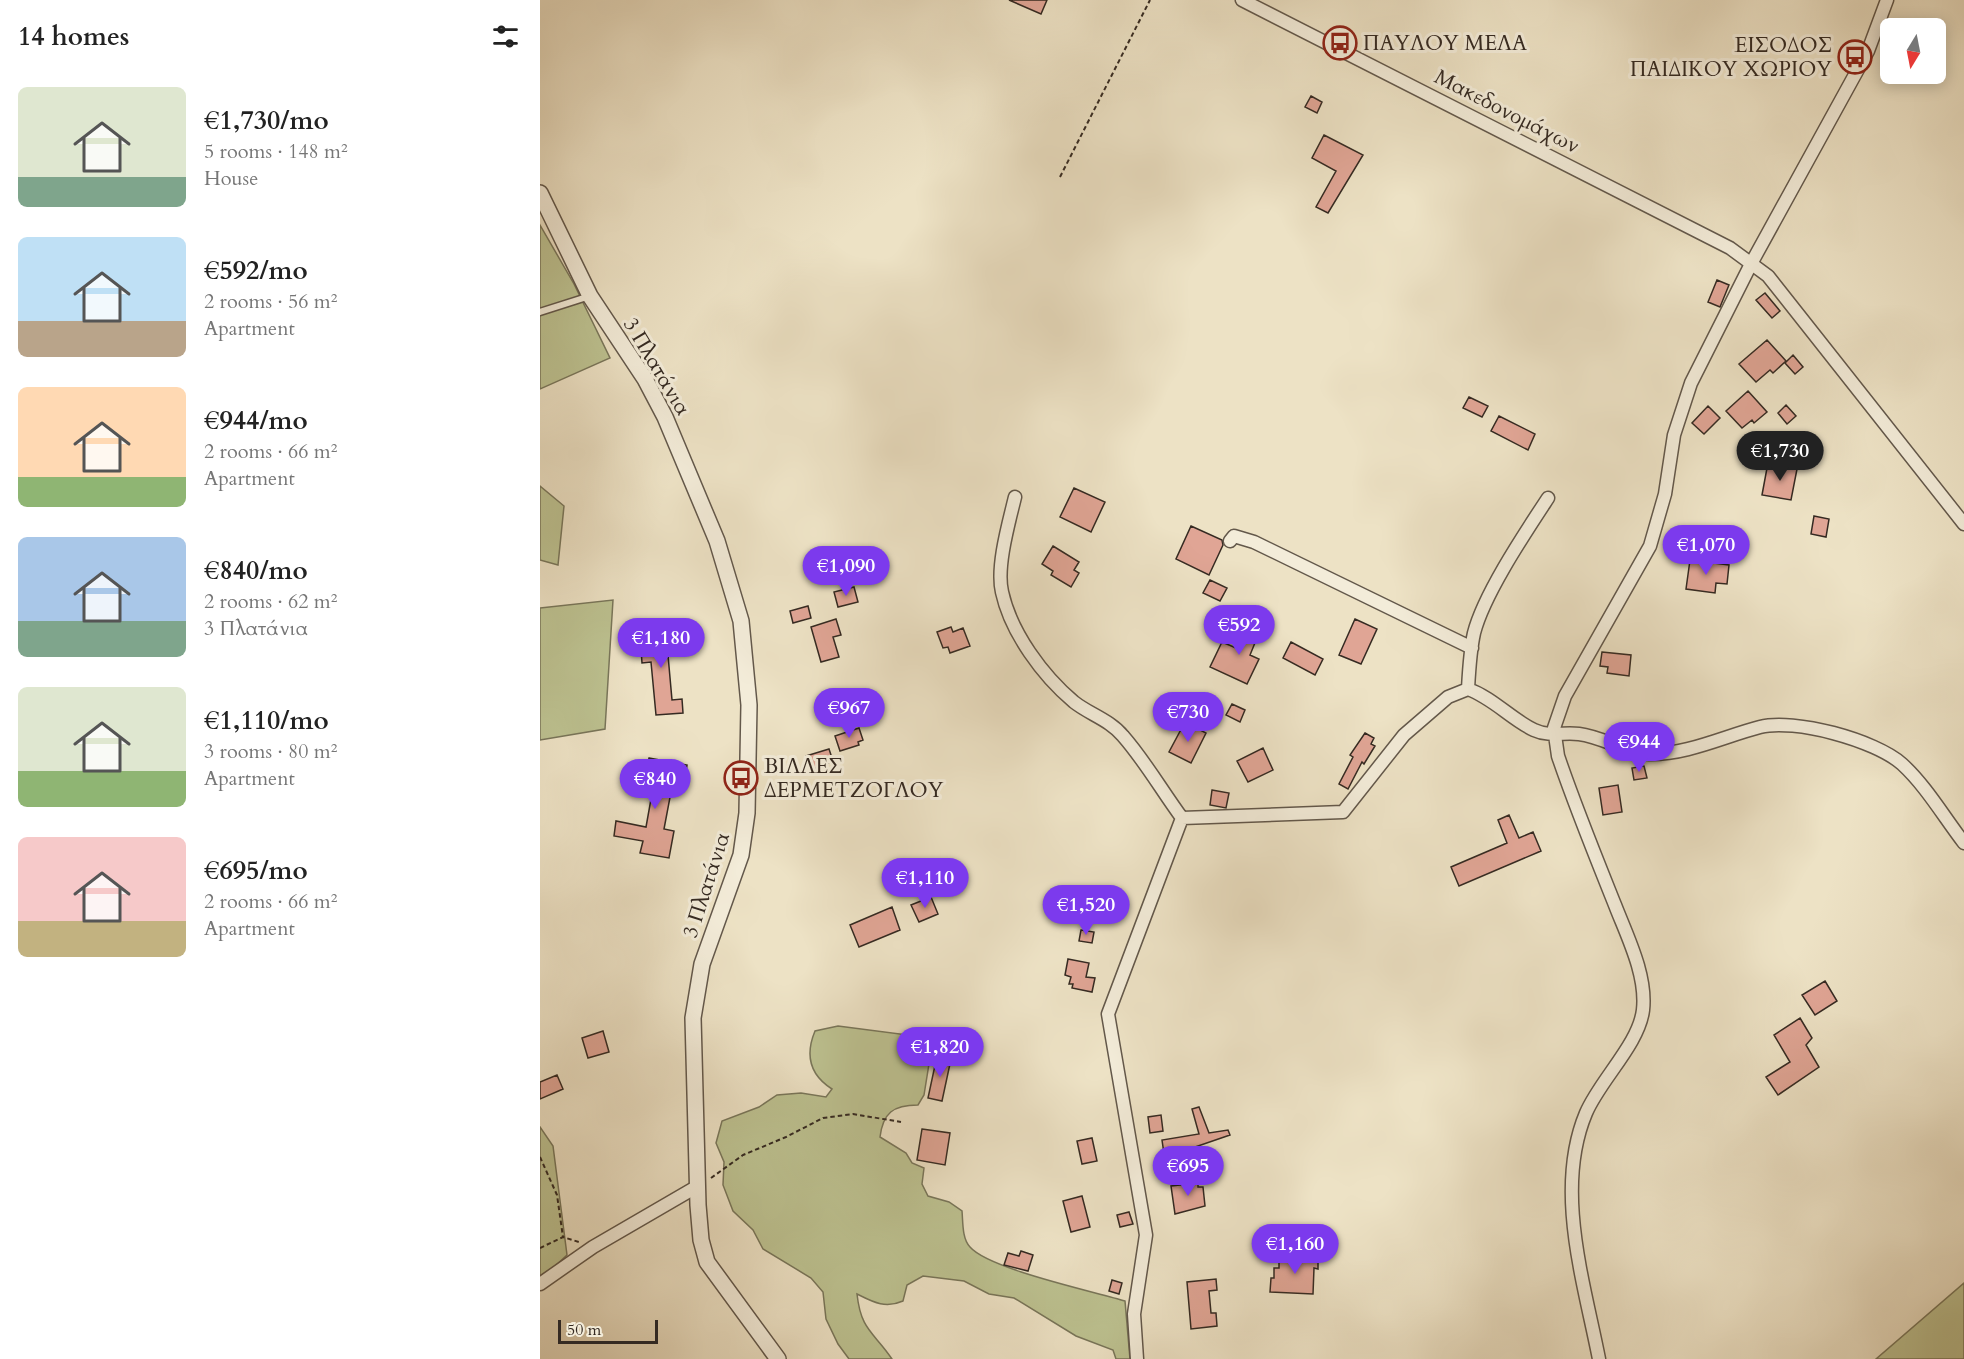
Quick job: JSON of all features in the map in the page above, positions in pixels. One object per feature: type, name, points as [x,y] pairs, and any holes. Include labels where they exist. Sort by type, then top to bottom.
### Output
[{"type":"street","name":"Μακεδονομάχων","points":[[1242,0],[1604,182],[1730,248],[1752,262],[1768,276],[1964,524]]},
{"type":"street","points":[[1599,1359],[1575,1225],[1573,1176],[1575,1154],[1579,1132],[1594,1096],[1639,1024],[1643,998],[1631,945],[1564,773],[1554,734],[1558,713],[1570,686],[1650,546],[1665,494],[1674,435],[1690,383],[1752,262],[1868,51],[1887,0]]},
{"type":"street","name":"3 Πλατάνια","points":[[540,193],[590,296],[649,386],[676,441],[725,565],[741,621],[750,740],[745,834],[735,876],[702,964],[693,1017],[700,1229],[707,1262],[778,1359]]},
{"type":"street","points":[[1015,497],[1004,545],[1001,591],[1017,629],[1034,658],[1075,703],[1122,734],[1182,818]]},
{"type":"street","points":[[1468,689],[1472,648],[1478,622],[1498,580],[1548,498]]},
{"type":"street","points":[[1230,542],[1234,536],[1240,536],[1254,542],[1472,648]]},
{"type":"street","points":[[1182,818],[1343,812],[1404,735],[1448,697],[1468,689],[1487,698],[1535,731],[1581,734],[1636,752],[1685,749],[1770,724],[1792,723],[1821,730],[1894,758],[1916,780],[1964,843]]},
{"type":"street","points":[[1137,1359],[1134,1314],[1146,1235],[1108,1014],[1182,818]]},
{"type":"street","points":[[540,1284],[593,1247],[698,1186]]},
{"type":"lane","points":[[540,312],[590,296]]},
{"type":"path","points":[[1060,177],[1150,0]]},
{"type":"path","points":[[698,1186],[743,1155],[786,1137],[822,1118],[853,1114],[901,1122]]},
{"type":"path","points":[[540,1157],[557,1195],[563,1237]]},
{"type":"path","points":[[540,1248],[563,1237],[593,1247]]},
{"type":"green space","points":[[540,225],[574,284],[610,358],[540,389]]},
{"type":"green space","points":[[540,486],[564,506],[558,565],[540,560]]},
{"type":"green space","points":[[613,600],[605,729],[540,740],[540,608]]},
{"type":"green space","points":[[838,1026],[939,1039],[929,1064],[924,1095],[918,1105],[909,1105],[891,1112],[884,1122],[880,1137],[906,1153],[912,1163],[924,1168],[922,1184],[928,1196],[949,1202],[962,1211],[963,1230],[967,1244],[981,1255],[1019,1271],[1125,1301],[1130,1359],[1116,1359],[1113,1350],[1076,1336],[1014,1298],[989,1294],[964,1281],[923,1276],[907,1285],[903,1301],[897,1303],[879,1304],[857,1294],[865,1324],[892,1359],[849,1359],[838,1344],[826,1319],[823,1292],[811,1278],[763,1249],[753,1230],[733,1211],[723,1185],[724,1162],[716,1143],[722,1121],[759,1107],[777,1095],[801,1093],[826,1097],[832,1089],[814,1071],[810,1048],[815,1031]]},
{"type":"green space","points":[[540,1127],[553,1146],[567,1255],[540,1280]]},
{"type":"green space","points":[[1964,1283],[1964,1359],[1876,1359]]},
{"type":"building","points":[[1009,0],[1047,0],[1041,14]]},
{"type":"building","points":[[1311,96],[1322,102],[1317,113],[1305,107]]},
{"type":"building","points":[[1324,135],[1363,155],[1328,213],[1316,207],[1336,171],[1312,158]]},
{"type":"building","points":[[1717,280],[1729,285],[1720,307],[1708,302]]},
{"type":"building","points":[[1765,293],[1780,311],[1772,318],[1756,300]]},
{"type":"building","points":[[1767,340],[1786,361],[1773,373],[1770,370],[1756,382],[1739,364]]},
{"type":"building","points":[[1793,355],[1803,367],[1795,374],[1785,363]]},
{"type":"building","points":[[1748,391],[1767,412],[1754,423],[1752,420],[1742,428],[1726,411]]},
{"type":"building","points":[[1469,397],[1488,406],[1482,417],[1463,408]]},
{"type":"building","points":[[1786,405],[1796,416],[1787,424],[1778,413]]},
{"type":"building","points":[[1708,406],[1720,418],[1704,434],[1692,423]]},
{"type":"building","points":[[1499,416],[1535,434],[1528,450],[1491,431]]},
{"type":"building","points":[[1772,465],[1797,469],[1791,500],[1762,495],[1767,468],[1771,469]]},
{"type":"building","points":[[1074,488],[1105,502],[1091,532],[1060,517]]},
{"type":"building","points":[[1814,516],[1829,519],[1826,537],[1811,534]]},
{"type":"building","points":[[1191,526],[1222,540],[1223,545],[1209,575],[1176,559]]},
{"type":"building","points":[[1053,546],[1079,562],[1074,570],[1079,573],[1071,587],[1051,575],[1053,571],[1042,564]]},
{"type":"building","points":[[1690,560],[1729,565],[1727,584],[1716,583],[1715,593],[1686,589]]},
{"type":"building","points":[[1210,580],[1227,588],[1220,601],[1203,593]]},
{"type":"building","points":[[854,587],[858,602],[838,607],[834,592]]},
{"type":"building","points":[[808,606],[811,618],[793,623],[790,611]]},
{"type":"building","points":[[836,619],[841,635],[833,637],[839,657],[821,662],[811,627]]},
{"type":"building","points":[[1355,619],[1377,629],[1361,664],[1339,655]]},
{"type":"building","points":[[1247,621],[1261,628],[1250,655],[1259,659],[1247,684],[1210,667],[1222,642],[1236,648]]},
{"type":"building","points":[[951,627],[953,632],[963,628],[970,646],[950,653],[948,647],[943,648],[937,632]]},
{"type":"building","points":[[682,630],[683,643],[667,644],[672,700],[682,699],[683,713],[656,715],[651,662],[642,663],[640,634]]},
{"type":"building","points":[[1291,642],[1323,659],[1315,675],[1283,658]]},
{"type":"building","points":[[1602,652],[1631,655],[1629,676],[1607,673],[1608,667],[1600,666]]},
{"type":"building","points":[[1232,704],[1245,710],[1240,722],[1226,715]]},
{"type":"building","points":[[1185,722],[1206,733],[1191,763],[1169,752]]},
{"type":"building","points":[[859,728],[863,740],[858,742],[859,745],[840,751],[835,736]]},
{"type":"building","points":[[1365,733],[1374,738],[1371,744],[1375,746],[1364,764],[1362,762],[1348,789],[1339,784],[1353,757],[1350,755]]},
{"type":"building","points":[[1263,748],[1273,770],[1248,782],[1237,761]]},
{"type":"building","points":[[829,749],[833,761],[811,770],[806,756]]},
{"type":"building","points":[[649,758],[687,765],[685,778],[674,776],[664,829],[674,831],[669,858],[640,853],[643,841],[614,836],[616,821],[646,827],[653,788],[643,786]]},
{"type":"building","points":[[1644,766],[1647,778],[1634,780],[1632,768]]},
{"type":"building","points":[[1618,785],[1622,812],[1603,815],[1599,788]]},
{"type":"building","points":[[1212,790],[1229,793],[1226,808],[1210,805]]},
{"type":"building","points":[[1509,815],[1519,838],[1533,832],[1541,851],[1459,886],[1451,867],[1507,843],[1498,820]]},
{"type":"building","points":[[931,897],[938,914],[919,922],[911,905]]},
{"type":"building","points":[[892,907],[900,930],[859,947],[850,925]]},
{"type":"building","points":[[1081,930],[1094,932],[1092,943],[1079,941]]},
{"type":"building","points":[[1068,959],[1089,963],[1086,977],[1095,978],[1092,992],[1072,988],[1073,984],[1069,984],[1071,977],[1065,975]]},
{"type":"building","points":[[1825,981],[1837,1001],[1815,1015],[1802,995]]},
{"type":"building","points":[[1800,1018],[1812,1038],[1806,1045],[1819,1067],[1778,1095],[1766,1077],[1790,1062],[1774,1035]]},
{"type":"building","points":[[603,1031],[609,1052],[588,1058],[582,1038]]},
{"type":"building","points":[[937,1056],[951,1059],[942,1101],[928,1098]]},
{"type":"building","points":[[557,1075],[563,1089],[540,1099],[540,1082]]},
{"type":"building","points":[[1199,1107],[1209,1133],[1228,1130],[1230,1135],[1195,1147],[1197,1159],[1166,1167],[1162,1140],[1199,1134],[1192,1109]]},
{"type":"building","points":[[1161,1115],[1163,1131],[1150,1133],[1148,1117]]},
{"type":"building","points":[[922,1129],[950,1133],[945,1165],[917,1160]]},
{"type":"building","points":[[1092,1138],[1097,1161],[1082,1164],[1077,1141]]},
{"type":"building","points":[[1198,1183],[1198,1187],[1203,1187],[1205,1206],[1175,1214],[1171,1186]]},
{"type":"building","points":[[1082,1196],[1090,1227],[1071,1232],[1063,1201]]},
{"type":"building","points":[[1129,1212],[1133,1224],[1120,1227],[1117,1215]]},
{"type":"building","points":[[1021,1251],[1033,1255],[1028,1271],[1004,1265],[1008,1253],[1019,1256]]},
{"type":"building","points":[[1279,1255],[1318,1257],[1318,1269],[1314,1268],[1313,1294],[1270,1292],[1274,1268],[1279,1268]]},
{"type":"building","points":[[1216,1279],[1217,1290],[1209,1291],[1211,1313],[1216,1313],[1217,1326],[1191,1329],[1187,1282]]},
{"type":"building","points":[[1112,1280],[1122,1283],[1119,1294],[1109,1291]]},
{"type":"place","name":"ΠΑΥΛΟΥ ΜΕΛΑ","points":[[1340,43]]},
{"type":"place","name":"ΕΙΣΟΔΟΣ ΠΑΙΔΙΚΟΥ ΧΩΡΙΟΥ","points":[[1855,57]]},
{"type":"place","name":"ΒΙΛΛΕΣ ΔΕΡΜΕΤΖΟΓΛΟΥ","points":[[741,778]]}]
